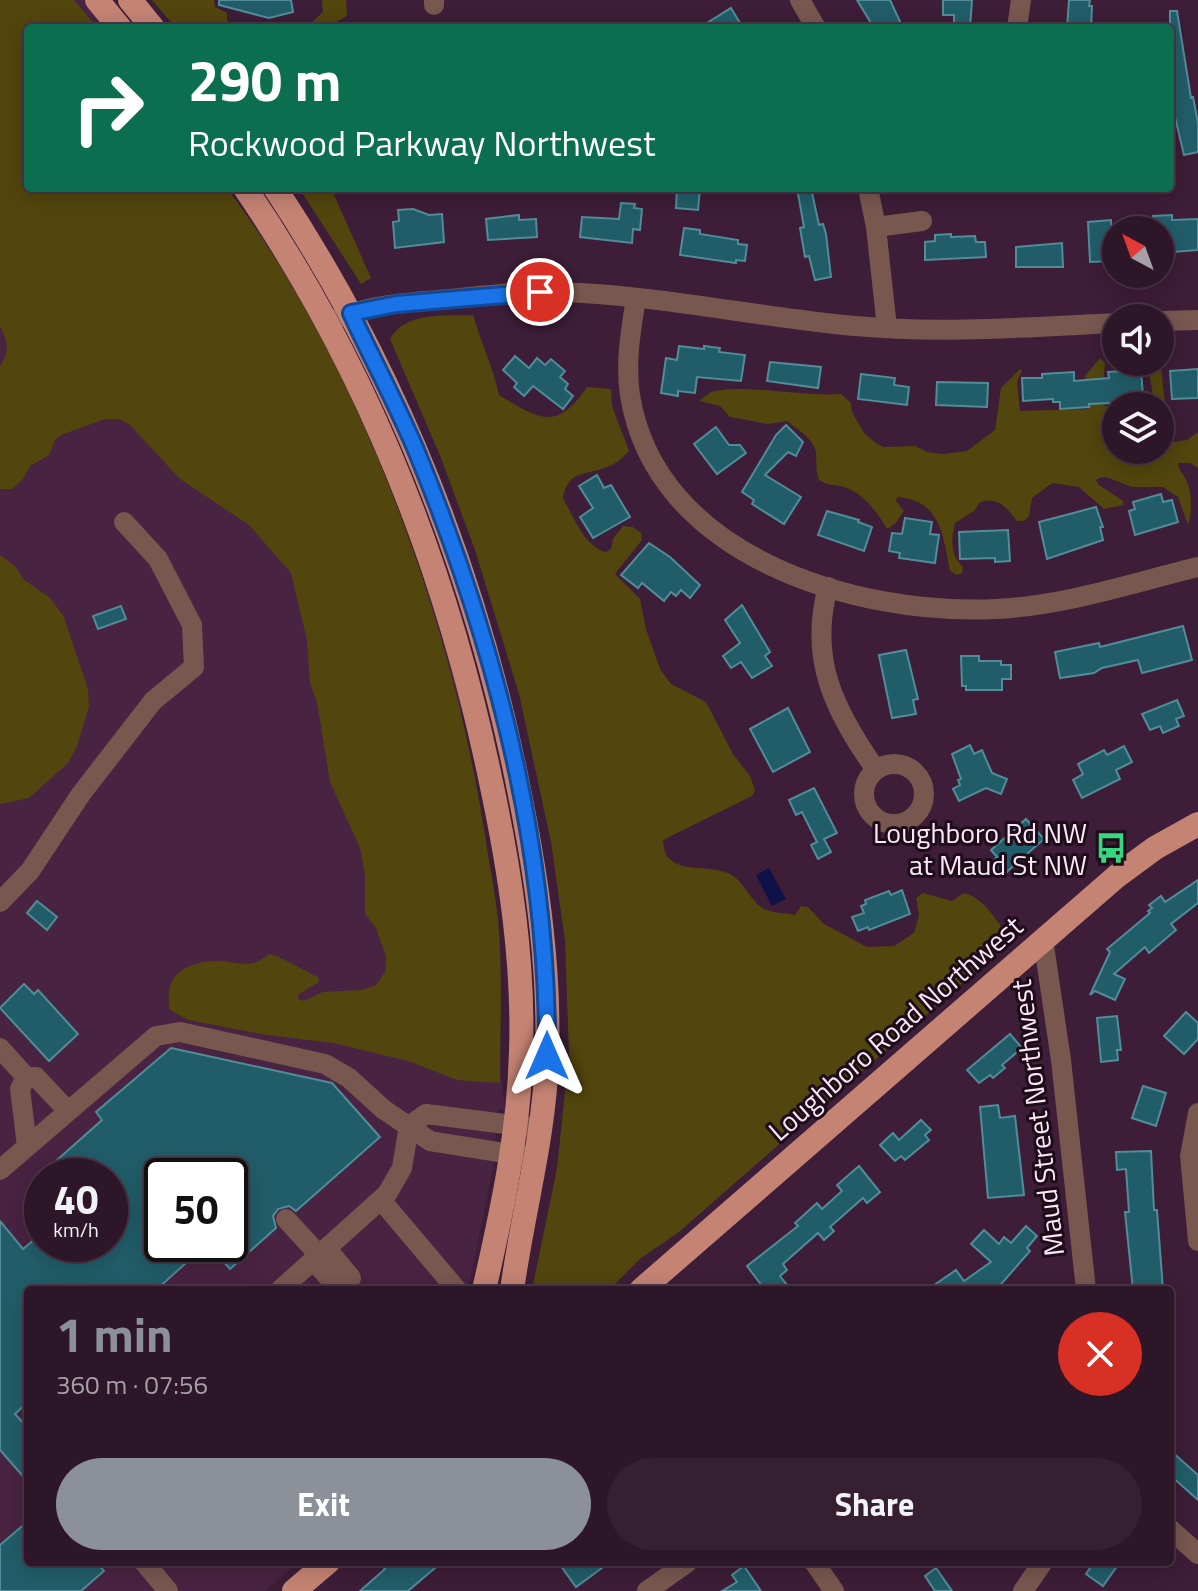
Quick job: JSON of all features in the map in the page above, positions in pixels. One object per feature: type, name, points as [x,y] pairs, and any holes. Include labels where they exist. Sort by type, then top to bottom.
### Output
[{"type":"main road","points":[[97,0],[117,24]]},
{"type":"main road","points":[[130,0],[150,24]]},
{"type":"main road","points":[[248,192],[299,272],[369,405],[414,514],[456,639],[477,719],[509,877],[520,967],[522,1032],[513,1154],[485,1286]]},
{"type":"main road","points":[[277,192],[351,313],[392,395],[439,506],[470,597],[506,729],[528,833],[546,966],[547,1056],[541,1130],[513,1286]]},
{"type":"main road","name":"Loughboro Road Northwest","points":[[646,1286],[1135,861],[1198,824]]},
{"type":"main road","points":[[294,1591],[323,1566]]},
{"type":"street","points":[[800,0],[814,24]]},
{"type":"street","points":[[1018,24],[1021,0]]},
{"type":"street","points":[[869,192],[876,227],[887,328]]},
{"type":"street","points":[[876,227],[922,221]]},
{"type":"street","points":[[327,322],[351,313],[397,304],[512,293],[558,292],[636,298],[887,328],[961,330],[1102,324]]},
{"type":"street","points":[[636,298],[628,355],[630,389],[640,433],[659,472],[694,515],[724,538],[767,563],[828,587],[869,598],[915,606],[993,609],[1045,604],[1198,567]]},
{"type":"street","points":[[1174,321],[1198,320]]},
{"type":"street","points":[[0,902],[30,871],[81,794],[153,701],[194,667],[192,625],[158,559],[124,522]]},
{"type":"street","points":[[828,587],[821,631],[825,674],[844,723],[876,770]]},
{"type":"street","name":"Maud Street Northwest","points":[[1043,939],[1061,1060],[1085,1283]]},
{"type":"street","points":[[0,1170],[156,1036],[180,1032],[325,1064],[349,1078],[383,1109],[430,1141],[537,1159]]},
{"type":"street","points":[[0,1048],[26,1077],[36,1077],[67,1110]]},
{"type":"street","points":[[26,1077],[20,1089],[27,1146]]},
{"type":"street","points":[[1198,1113],[1190,1156],[1198,1241]]},
{"type":"street","points":[[285,1286],[387,1194],[402,1168],[409,1126],[426,1114],[541,1130]]},
{"type":"street","points":[[381,1200],[454,1286]]},
{"type":"street","points":[[286,1219],[345,1283]]},
{"type":"street","points":[[1174,1533],[1198,1554]]},
{"type":"street","points":[[157,1566],[168,1591]]},
{"type":"street","points":[[647,1591],[682,1566]]},
{"type":"street","points":[[817,1566],[834,1591]]},
{"type":"street","points":[[1023,1591],[1040,1566]]},
{"type":"shaded area","points":[[0,0],[84,0],[102,24],[24,24],[24,192],[229,192],[327,322],[457,668],[505,1110],[498,1108],[494,1164],[469,1286],[24,1286],[24,1566],[293,1566],[265,1591],[0,1591]]},
{"type":"shaded area","points":[[0,0],[74,0],[95,24],[24,24],[24,192],[230,192],[275,259],[319,334],[393,496],[449,666],[469,751],[498,919],[500,1083],[457,1080],[408,1061],[333,1043],[267,1035],[188,1020],[170,1010],[173,980],[186,968],[221,961],[250,964],[270,954],[318,977],[319,982],[299,994],[298,999],[304,1001],[323,992],[362,990],[376,985],[385,972],[386,956],[376,928],[365,914],[365,875],[360,848],[330,782],[317,702],[310,683],[307,640],[291,573],[249,525],[180,479],[130,425],[119,419],[105,419],[61,435],[55,440],[49,455],[30,466],[23,479],[12,489],[0,489],[0,366],[7,346],[0,326]]},
{"type":"shaded area","points":[[152,0],[214,0],[215,7],[227,13],[230,24],[173,24]]},
{"type":"shaded area","points":[[322,0],[346,0],[347,16],[332,24],[310,24],[323,12]]},
{"type":"shaded area","points":[[302,192],[333,192],[371,278],[361,284]]},
{"type":"shaded area","points":[[473,315],[499,395],[525,410],[547,417],[557,416],[566,411],[587,387],[611,389],[612,406],[629,451],[610,466],[574,478],[565,489],[563,498],[580,530],[599,549],[606,552],[611,549],[613,539],[623,526],[633,527],[641,533],[642,540],[615,574],[640,599],[646,629],[660,669],[671,684],[706,702],[733,754],[750,776],[755,790],[752,796],[663,840],[670,859],[686,867],[728,873],[767,910],[795,915],[801,906],[808,907],[824,924],[867,947],[894,946],[914,933],[919,915],[916,898],[923,893],[952,901],[964,893],[971,895],[990,911],[1009,937],[1004,947],[679,1232],[641,1258],[613,1286],[533,1286],[557,1168],[569,1054],[565,941],[551,842],[519,694],[475,550],[441,458],[390,339],[397,330],[416,319]]},
{"type":"shaded area","points":[[1100,358],[1104,376],[1102,464],[1174,464],[1174,442],[1187,440],[1198,432],[1198,468],[1190,463],[1178,463],[1190,492],[1188,525],[1178,497],[1163,487],[1132,487],[1106,477],[1099,478],[1096,480],[1099,485],[1123,501],[1124,505],[1104,509],[1079,487],[1052,483],[1032,498],[1029,516],[1024,521],[1017,521],[1002,504],[987,501],[980,502],[974,511],[955,523],[953,547],[963,567],[962,573],[957,575],[950,571],[937,522],[923,505],[897,497],[896,501],[904,511],[887,529],[864,499],[844,487],[819,480],[812,443],[787,421],[768,424],[730,417],[720,406],[699,401],[712,392],[728,389],[841,394],[851,403],[852,412],[864,433],[877,444],[884,447],[915,446],[927,452],[943,454],[967,451],[995,430],[1001,388],[1020,369],[1022,371],[1017,381],[1020,411],[1089,409],[1089,380],[1084,377]]},
{"type":"shaded area","points":[[1150,376],[1162,376],[1164,392],[1152,392]]},
{"type":"shaded area","points":[[0,555],[15,566],[24,580],[49,597],[63,615],[88,689],[89,706],[77,746],[68,763],[29,798],[0,804]]},
{"type":"shaded area","points":[[769,868],[786,899],[772,906],[756,875]]},
{"type":"building","points":[[219,0],[291,0],[293,12],[269,18],[219,5]]},
{"type":"building","points":[[857,0],[890,0],[901,24],[872,24]]},
{"type":"building","points":[[943,0],[972,0],[970,24],[954,24],[954,15],[943,15]]},
{"type":"building","points":[[1069,0],[1090,0],[1091,24],[1067,24]]},
{"type":"building","points":[[731,8],[741,24],[705,24]]},
{"type":"building","points":[[1170,11],[1177,11],[1198,123],[1198,152],[1184,155],[1174,113],[1174,24],[1170,24]]},
{"type":"building","points":[[677,192],[700,192],[698,210],[676,208]]},
{"type":"building","points":[[798,192],[812,192],[819,225],[823,224],[826,234],[831,277],[815,280],[809,256],[805,257],[800,228],[804,227]]},
{"type":"building","points":[[621,203],[635,204],[634,208],[642,209],[640,230],[633,229],[632,243],[580,237],[582,217],[619,219]]},
{"type":"building","points":[[413,209],[429,215],[442,214],[444,242],[395,248],[393,222],[399,221],[398,210]]},
{"type":"building","points":[[519,215],[519,220],[536,219],[537,237],[488,240],[486,219]]},
{"type":"building","points":[[1198,219],[1198,250],[1174,252],[1174,220]]},
{"type":"building","points":[[1102,221],[1102,262],[1090,262],[1088,222]]},
{"type":"building","points":[[684,228],[738,240],[738,244],[747,245],[745,261],[736,260],[736,263],[680,255]]},
{"type":"building","points":[[951,234],[951,237],[975,236],[976,242],[985,242],[986,257],[925,260],[925,242],[935,241],[935,235]]},
{"type":"building","points":[[1062,243],[1063,267],[1016,267],[1016,247]]},
{"type":"building","points":[[679,346],[720,348],[719,352],[745,355],[741,381],[697,377],[695,393],[678,391],[678,396],[661,393],[666,358],[677,360]]},
{"type":"building","points":[[515,356],[529,368],[537,358],[545,365],[551,359],[565,371],[560,377],[568,384],[565,389],[573,396],[563,409],[533,386],[524,396],[514,387],[517,383],[503,370]]},
{"type":"building","points":[[770,362],[821,367],[818,388],[767,381]]},
{"type":"building","points":[[1198,369],[1198,398],[1174,399],[1170,376],[1174,376],[1174,371]]},
{"type":"building","points":[[1074,372],[1074,381],[1141,376],[1143,392],[1102,392],[1102,403],[1089,404],[1089,407],[1060,409],[1060,402],[1053,402],[1053,399],[1023,401],[1022,378]]},
{"type":"building","points":[[861,374],[895,378],[894,385],[909,387],[907,405],[858,399]]},
{"type":"building","points":[[937,382],[988,383],[987,407],[936,405]]},
{"type":"building","points":[[786,425],[803,442],[796,456],[788,452],[765,475],[801,497],[784,524],[752,504],[754,500],[742,492],[776,435]]},
{"type":"building","points":[[716,427],[729,445],[740,445],[746,453],[717,474],[694,444]]},
{"type":"building","points":[[597,475],[604,488],[611,485],[630,517],[593,538],[580,517],[593,508],[579,486]]},
{"type":"building","points":[[1161,494],[1163,502],[1172,500],[1178,522],[1135,535],[1129,511],[1135,509],[1133,502]]},
{"type":"building","points":[[1096,507],[1103,527],[1100,527],[1103,540],[1047,559],[1039,522]]},
{"type":"building","points":[[827,511],[872,527],[864,551],[818,535]]},
{"type":"building","points":[[905,518],[932,522],[930,534],[939,535],[935,563],[899,558],[900,553],[889,551],[892,533],[902,534]]},
{"type":"building","points":[[1008,530],[1010,561],[960,559],[959,532]]},
{"type":"building","points":[[649,543],[670,557],[700,585],[690,598],[681,590],[676,596],[671,592],[664,601],[642,583],[638,588],[621,575]]},
{"type":"building","points":[[742,605],[770,652],[765,656],[772,666],[752,678],[741,662],[731,668],[723,656],[740,643],[725,620]]},
{"type":"building","points":[[121,606],[126,619],[98,629],[93,616]]},
{"type":"building","points":[[1183,626],[1192,660],[1142,673],[1138,660],[1102,668],[1094,673],[1060,678],[1055,652],[1099,643],[1100,647]]},
{"type":"building","points":[[906,650],[918,699],[913,700],[916,714],[892,718],[879,655]]},
{"type":"building","points":[[961,656],[979,656],[979,661],[1001,661],[1001,665],[1011,665],[1011,679],[1002,679],[1002,690],[966,690],[966,686],[962,686]]},
{"type":"building","points":[[1177,700],[1184,716],[1176,719],[1179,726],[1163,733],[1160,726],[1150,730],[1142,714]]},
{"type":"building","points":[[788,708],[810,752],[773,772],[750,729]]},
{"type":"building","points":[[970,745],[974,754],[982,750],[992,773],[1007,779],[1001,794],[986,788],[959,801],[953,789],[960,785],[958,780],[961,779],[952,754]]},
{"type":"building","points":[[1124,746],[1132,762],[1116,770],[1120,779],[1082,798],[1073,780],[1083,774],[1078,764],[1104,750],[1107,755]]},
{"type":"building","points":[[814,788],[837,833],[824,839],[831,852],[818,859],[811,845],[817,842],[802,812],[796,815],[789,800]]},
{"type":"building","points":[[1026,819],[1044,839],[1001,877],[990,864],[997,857],[991,850]]},
{"type":"building","points":[[1198,880],[1198,903],[1171,924],[1176,930],[1149,953],[1145,947],[1114,974],[1125,979],[1115,1000],[1095,991],[1090,995],[1110,952],[1107,949],[1150,913],[1148,911],[1152,908],[1149,905],[1161,896],[1165,902]]},
{"type":"building","points":[[902,890],[910,914],[869,930],[868,927],[858,931],[852,917],[864,913],[861,906],[866,904],[865,900],[889,891],[891,895]]},
{"type":"building","points":[[37,901],[57,917],[47,930],[27,913]]},
{"type":"building","points":[[24,984],[34,994],[38,990],[78,1034],[49,1061],[0,1008]]},
{"type":"building","points":[[1186,1012],[1198,1023],[1198,1039],[1184,1054],[1164,1036]]},
{"type":"building","points":[[1117,1016],[1121,1050],[1117,1050],[1118,1060],[1101,1062],[1097,1018]]},
{"type":"building","points":[[1010,1034],[1022,1048],[1002,1065],[1005,1068],[993,1078],[990,1075],[979,1083],[967,1070]]},
{"type":"building","points":[[171,1048],[332,1083],[380,1137],[296,1211],[289,1206],[278,1209],[273,1216],[276,1228],[248,1253],[248,1158],[144,1158],[144,1262],[187,1262],[160,1286],[24,1286],[24,1406],[15,1414],[24,1424],[24,1477],[0,1450],[0,1221],[24,1248],[24,1262],[128,1262],[128,1158],[59,1158],[102,1120],[96,1112]]},
{"type":"building","points":[[1143,1086],[1166,1093],[1156,1126],[1132,1118]]},
{"type":"building","points":[[998,1105],[1000,1118],[1015,1116],[1024,1195],[988,1198],[980,1107]]},
{"type":"building","points":[[921,1120],[931,1130],[925,1135],[929,1140],[905,1160],[901,1156],[895,1161],[880,1145],[893,1133],[899,1140]]},
{"type":"building","points":[[1151,1151],[1163,1286],[1133,1286],[1125,1212],[1129,1212],[1126,1169],[1117,1170],[1116,1152]]},
{"type":"building","points":[[859,1166],[880,1192],[867,1203],[863,1198],[830,1227],[834,1231],[824,1240],[818,1233],[783,1264],[787,1270],[780,1276],[788,1286],[762,1286],[747,1266],[798,1226],[795,1223],[817,1203],[822,1209],[842,1191],[837,1185]]},
{"type":"building","points":[[1026,1226],[1037,1236],[1027,1248],[1030,1251],[999,1286],[933,1286],[956,1270],[964,1281],[991,1262],[971,1244],[984,1230],[999,1244],[1004,1237],[1011,1243]]},
{"type":"building","points":[[224,1262],[238,1262],[230,1269]]},
{"type":"building","points":[[1174,1454],[1198,1475],[1198,1500],[1174,1479]]},
{"type":"building","points":[[24,1524],[24,1566],[100,1566],[104,1571],[81,1591],[0,1591],[0,1545]]},
{"type":"building","points":[[382,1566],[437,1566],[408,1591],[360,1591],[385,1569]]},
{"type":"building","points":[[561,1566],[605,1566],[576,1587]]},
{"type":"building","points":[[744,1566],[761,1591],[722,1591],[737,1582],[732,1575]]},
{"type":"building","points":[[1091,1566],[1117,1566],[1103,1586],[1086,1574]]},
{"type":"building","points":[[936,1568],[952,1591],[935,1591],[925,1576]]},
{"type":"place","name":"Loughboro Rd NW at Maud St NW","points":[[1111,848]]},
{"type":"route","points":[[540,292],[397,304],[351,313],[425,470],[487,655],[528,833],[547,985],[547,1056]]}]
